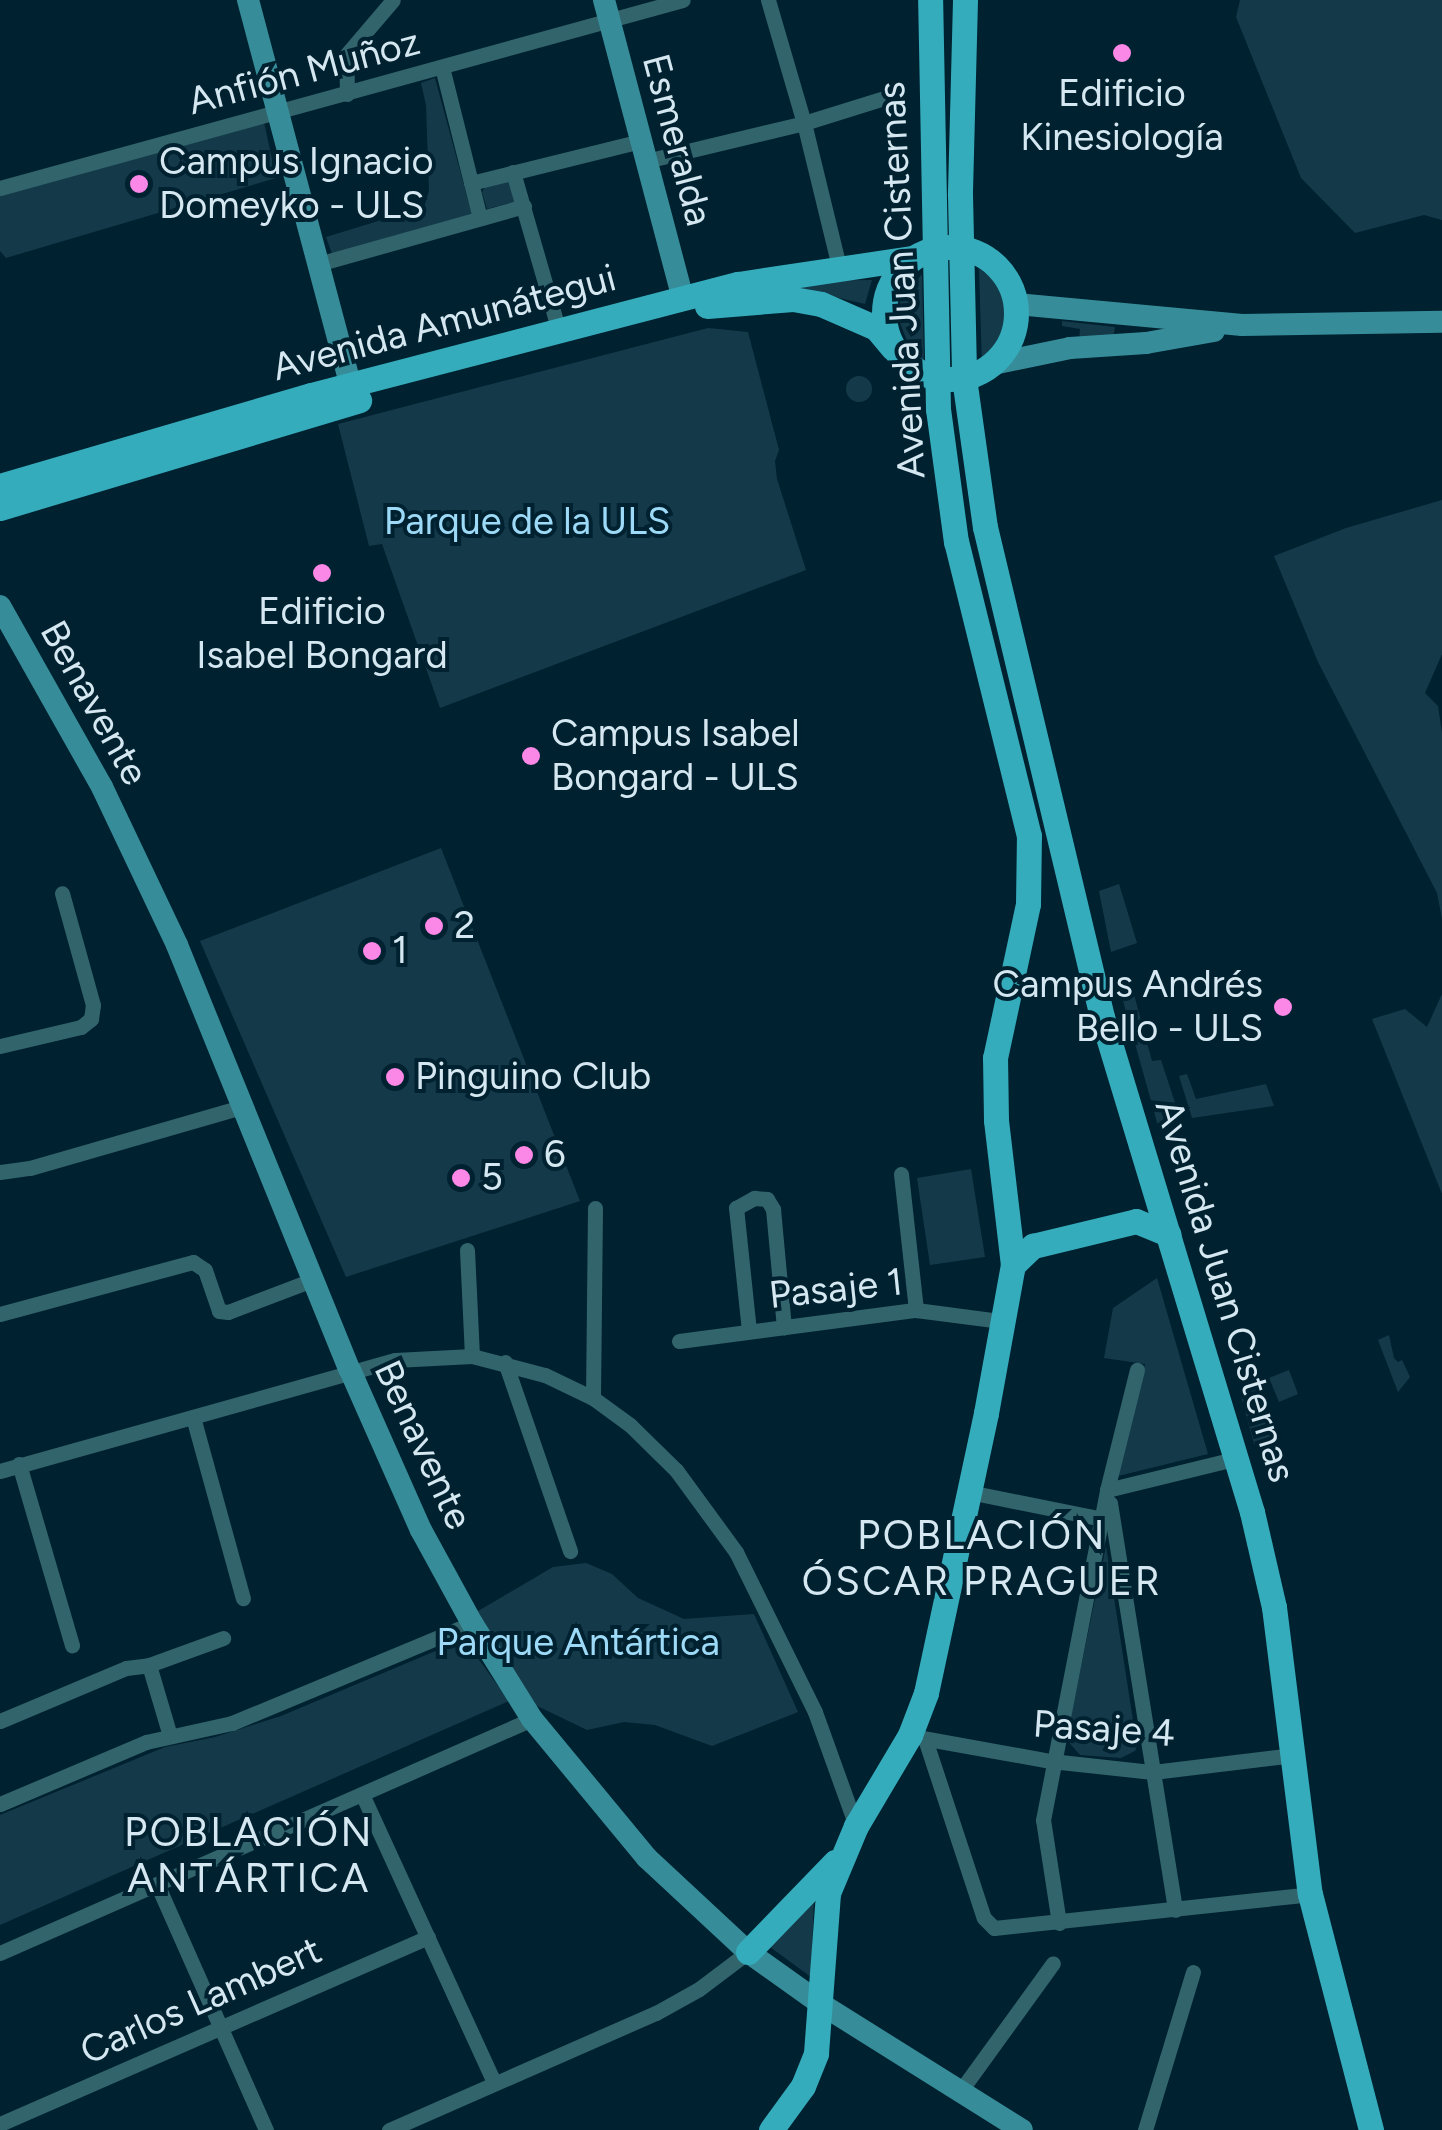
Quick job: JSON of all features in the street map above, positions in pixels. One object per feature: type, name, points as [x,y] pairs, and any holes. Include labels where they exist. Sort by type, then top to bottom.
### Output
[{"type":"main road","points":[[248,0],[353,393]]},
{"type":"main road","name":"Avenida Juan Cisternas","points":[[930,0],[924,253],[1020,684],[1102,1017],[1238,1458],[1274,1606],[1310,1894],[1371,2130]]},
{"type":"main road","name":"Avenida Juan Cisternas","points":[[771,2130],[803,2086],[816,2054],[828,1893],[856,1826],[917,1737],[942,1634],[1013,1265],[996,1120],[995,1058],[1028,904],[1029,836],[956,542],[938,409],[951,379],[963,248],[965,0]]},
{"type":"main road","name":"Esmeralda","points":[[606,10],[682,298]]},
{"type":"main road","points":[[963,248],[984,256],[1002,272],[1016,304],[1012,337],[993,364]]},
{"type":"main road","name":"Avenida Amunátegui","points":[[0,508],[353,393],[682,298],[839,266],[963,248]]},
{"type":"main road","points":[[893,348],[884,324],[885,299],[895,276],[924,253]]},
{"type":"main road","name":"Avenida Amunátegui","points":[[0,486],[353,393],[737,302],[793,299],[821,304],[876,328],[910,367],[951,379]]},
{"type":"main road","points":[[1016,304],[1242,325],[1442,322]]},
{"type":"main road","points":[[951,379],[993,364],[1070,348],[1146,344],[1242,325]]},
{"type":"main road","name":"Benavente","points":[[0,606],[102,787],[142,868],[312,1280],[421,1530],[472,1624],[532,1719],[647,1858],[748,1952],[820,2004],[1022,2130]]},
{"type":"main road","points":[[1009,1206],[1035,1230],[1132,1208],[1154,1182]]},
{"type":"main road","points":[[1013,1265],[1033,1246],[1136,1221],[1168,1234]]},
{"type":"main road","points":[[748,1952],[845,1852]]},
{"type":"street","points":[[346,94],[346,54],[393,0]]},
{"type":"street","name":"Anfión Muñoz","points":[[0,188],[442,67],[606,10],[683,0]]},
{"type":"street","points":[[768,0],[804,123],[839,266]]},
{"type":"street","points":[[442,67],[480,218]]},
{"type":"street","points":[[471,182],[804,123],[897,94]]},
{"type":"street","points":[[514,172],[560,331]]},
{"type":"street","points":[[318,264],[524,206]]},
{"type":"street","points":[[0,1046],[81,1026],[91,1019],[93,1004],[62,894]]},
{"type":"street","points":[[0,1172],[30,1168],[242,1107]]},
{"type":"street","points":[[901,1174],[916,1310]]},
{"type":"street","points":[[749,1332],[736,1208],[754,1198],[766,1199],[773,1209],[784,1327]]},
{"type":"street","points":[[593,1398],[595,1208]]},
{"type":"street","points":[[466,1250],[472,1356]]},
{"type":"street","points":[[0,1314],[193,1262],[206,1270],[215,1305],[228,1312],[312,1280]]},
{"type":"street","name":"Pasaje 1","points":[[679,1341],[916,1310],[1001,1321]]},
{"type":"street","points":[[0,1471],[350,1370],[441,1355],[504,1362],[593,1398],[676,1470],[736,1552],[815,1712],[856,1826]]},
{"type":"street","points":[[504,1362],[570,1551]]},
{"type":"street","points":[[1137,1370],[1107,1490],[1107,1520],[1174,1910]]},
{"type":"street","points":[[193,1417],[243,1598]]},
{"type":"street","points":[[1107,1490],[1238,1458]]},
{"type":"street","points":[[19,1464],[72,1645]]},
{"type":"street","points":[[969,1492],[1107,1520]]},
{"type":"street","points":[[1058,1923],[1043,1820],[1051,1761],[1107,1520]]},
{"type":"street","points":[[0,1804],[146,1742],[232,1723],[472,1624]]},
{"type":"street","points":[[0,1721],[126,1668],[149,1665],[224,1638]]},
{"type":"street","points":[[149,1665],[170,1736]]},
{"type":"street","points":[[0,1953],[532,1719]]},
{"type":"street","points":[[917,1737],[988,1924],[994,1928],[1310,1894]]},
{"type":"street","name":"Pasaje 4","points":[[917,1737],[1051,1761],[1153,1772],[1294,1755]]},
{"type":"street","points":[[362,1794],[494,2082]]},
{"type":"street","points":[[156,1884],[266,2130]]},
{"type":"street","name":"Carlos Lambert","points":[[0,2124],[428,1937]]},
{"type":"street","points":[[390,2130],[680,2001],[748,1952]]},
{"type":"street","points":[[959,2093],[1052,1963]]},
{"type":"street","points":[[1145,2130],[1193,1972]]},
{"type":"green space","points":[[1240,0],[1442,0],[1442,220],[1424,215],[1355,233],[1301,178],[1236,17]]},
{"type":"green space","points":[[435,78],[472,215],[332,254],[326,237],[424,207],[429,191],[426,105],[421,83]]},
{"type":"green space","points":[[264,122],[276,178],[6,258],[0,251],[0,195]]},
{"type":"green space","points":[[502,179],[511,183],[517,201],[487,209],[482,192],[486,185]]},
{"type":"green space","points":[[979,268],[1002,287],[1011,315],[1005,343],[982,367]]},
{"type":"green space","points":[[922,274],[924,363],[912,353],[898,318],[900,301]]},
{"type":"green space","points":[[872,280],[865,304],[822,294],[755,294],[789,281]]},
{"type":"green space","points":[[1062,321],[1115,327],[1113,341],[1079,342],[1080,329],[1062,326]]},
{"type":"green space","name":"Parque de la ULS","points":[[708,328],[748,332],[779,450],[775,461],[777,479],[806,570],[440,708],[382,544],[369,546],[338,424]]},
{"type":"green space","points":[[859,376],[869,379],[869,399],[859,402],[849,399],[846,389],[849,379]]},
{"type":"green space","points":[[1442,500],[1442,654],[1425,693],[1438,706],[1442,733],[1442,919],[1437,893],[1318,662],[1274,556],[1346,528]]},
{"type":"green space","name":"Pinguino Club","points":[[441,848],[580,1201],[346,1277],[200,941]]},
{"type":"green space","points":[[1119,884],[1137,943],[1111,952],[1099,891]]},
{"type":"green space","points":[[1132,987],[1152,1061],[1161,1060],[1182,1124],[1160,1133],[1120,990]]},
{"type":"green space","points":[[1442,994],[1442,1194],[1372,1019],[1405,1009],[1427,1027]]},
{"type":"green space","points":[[1187,1074],[1196,1099],[1266,1084],[1274,1106],[1192,1118],[1179,1076]]},
{"type":"green space","points":[[971,1169],[985,1257],[930,1265],[917,1178]]},
{"type":"green space","points":[[1157,1278],[1208,1454],[1118,1476],[1145,1364],[1104,1358],[1113,1308]]},
{"type":"green space","points":[[1389,1335],[1394,1358],[1402,1360],[1410,1377],[1398,1392],[1378,1340]]},
{"type":"green space","points":[[1289,1370],[1298,1394],[1279,1402],[1269,1378]]},
{"type":"green space","points":[[1256,1383],[1278,1435],[1254,1444],[1239,1389]]},
{"type":"green space","points":[[1106,1546],[1137,1746],[1121,1758],[1080,1755],[1066,1739]]},
{"type":"green space","name":"Parque Antártica","points":[[586,1563],[612,1574],[638,1598],[684,1619],[754,1614],[798,1712],[712,1746],[655,1725],[624,1722],[587,1730],[527,1701],[473,1614],[553,1567]]},
{"type":"green space","points":[[464,1639],[509,1701],[0,1925],[0,1815],[165,1747],[215,1737],[281,1716]]},
{"type":"green space","points":[[814,1897],[811,1977],[770,1947]]},
{"type":"place","name":"Edificio Kinesiología","points":[[1122,53]]},
{"type":"place","name":"Campus Ignacio Domeyko - ULS","points":[[139,184]]},
{"type":"place","name":"Edificio Isabel Bongard","points":[[322,573]]},
{"type":"place","name":"Campus Isabel Bongard - ULS","points":[[531,756]]},
{"type":"place","name":"2","points":[[434,926]]},
{"type":"place","name":"1","points":[[372,951]]},
{"type":"place","name":"Campus Andrés Bello - ULS","points":[[1283,1007]]},
{"type":"place","name":"Pinguino Club","points":[[395,1077]]},
{"type":"place","name":"6","points":[[524,1155]]},
{"type":"place","name":"5","points":[[461,1178]]},
{"type":"district","name":"POBLACIÓN ÓSCAR PRAGUER","points":[[982,1558]]},
{"type":"district","name":"POBLACIÓN ANTÁRTICA","points":[[249,1855]]}]
